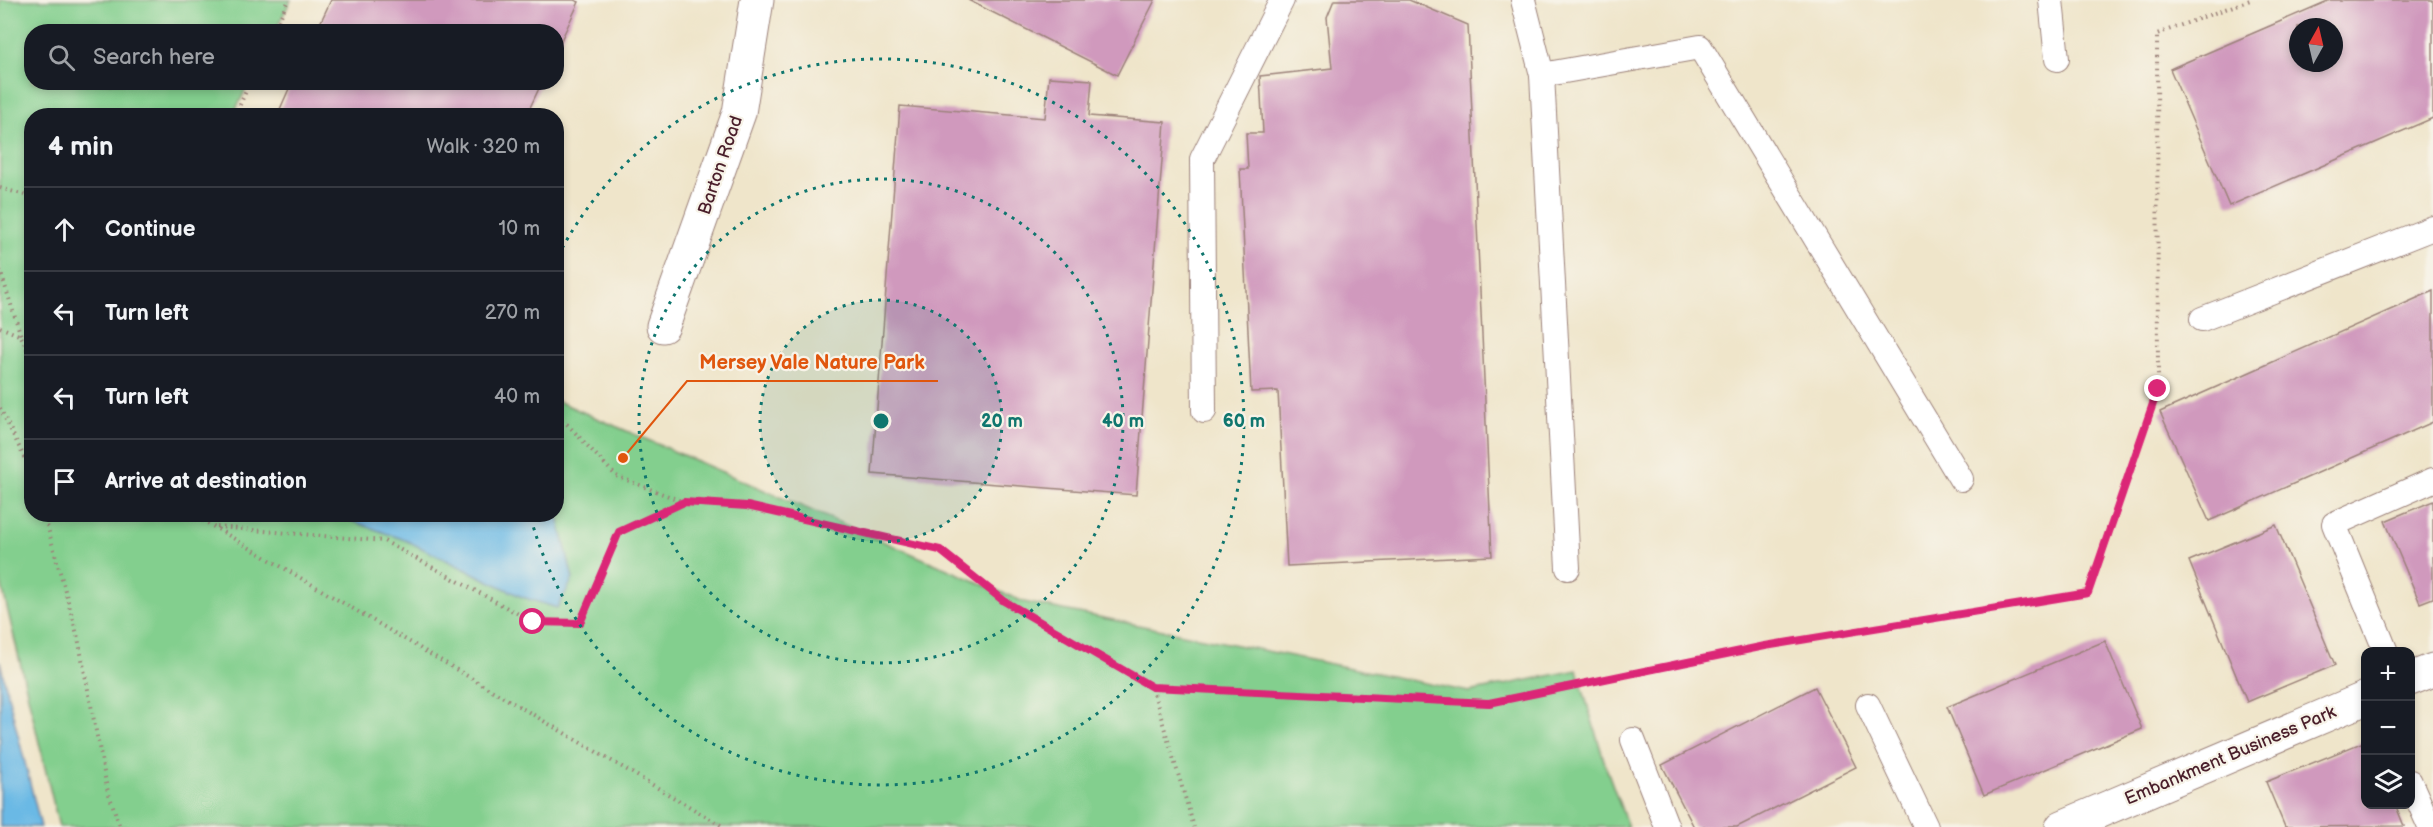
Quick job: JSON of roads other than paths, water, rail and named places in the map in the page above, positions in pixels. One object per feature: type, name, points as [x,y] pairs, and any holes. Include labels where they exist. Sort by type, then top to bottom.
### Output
[{"type":"street","name":"Barton Road","points":[[663,326],[739,112],[757,0]]},
{"type":"street","points":[[2415,677],[2433,670]]},
{"type":"street","name":"Embankment Business Park","points":[[2062,827],[2107,818],[2361,700]]},
{"type":"lane","points":[[1204,411],[1202,159],[1282,0]]},
{"type":"lane","points":[[1523,0],[1542,75],[1568,568]]},
{"type":"lane","points":[[2051,0],[2057,59]]},
{"type":"lane","points":[[1542,75],[1700,46],[1961,478]]},
{"type":"lane","points":[[2202,319],[2433,228]]},
{"type":"lane","points":[[2384,647],[2334,524],[2433,480]]},
{"type":"lane","points":[[1868,705],[1926,827]]},
{"type":"lane","points":[[1633,740],[1667,827]]},
{"type":"lane","points":[[2415,793],[2430,827]]},
{"type":"water","points":[[355,522],[559,522],[573,579],[557,608],[522,597],[405,540]]},
{"type":"water","points":[[0,661],[4,679],[41,827],[0,827]]},
{"type":"place","name":"Mersey Vale Nature Park","points":[[623,458]]}]
